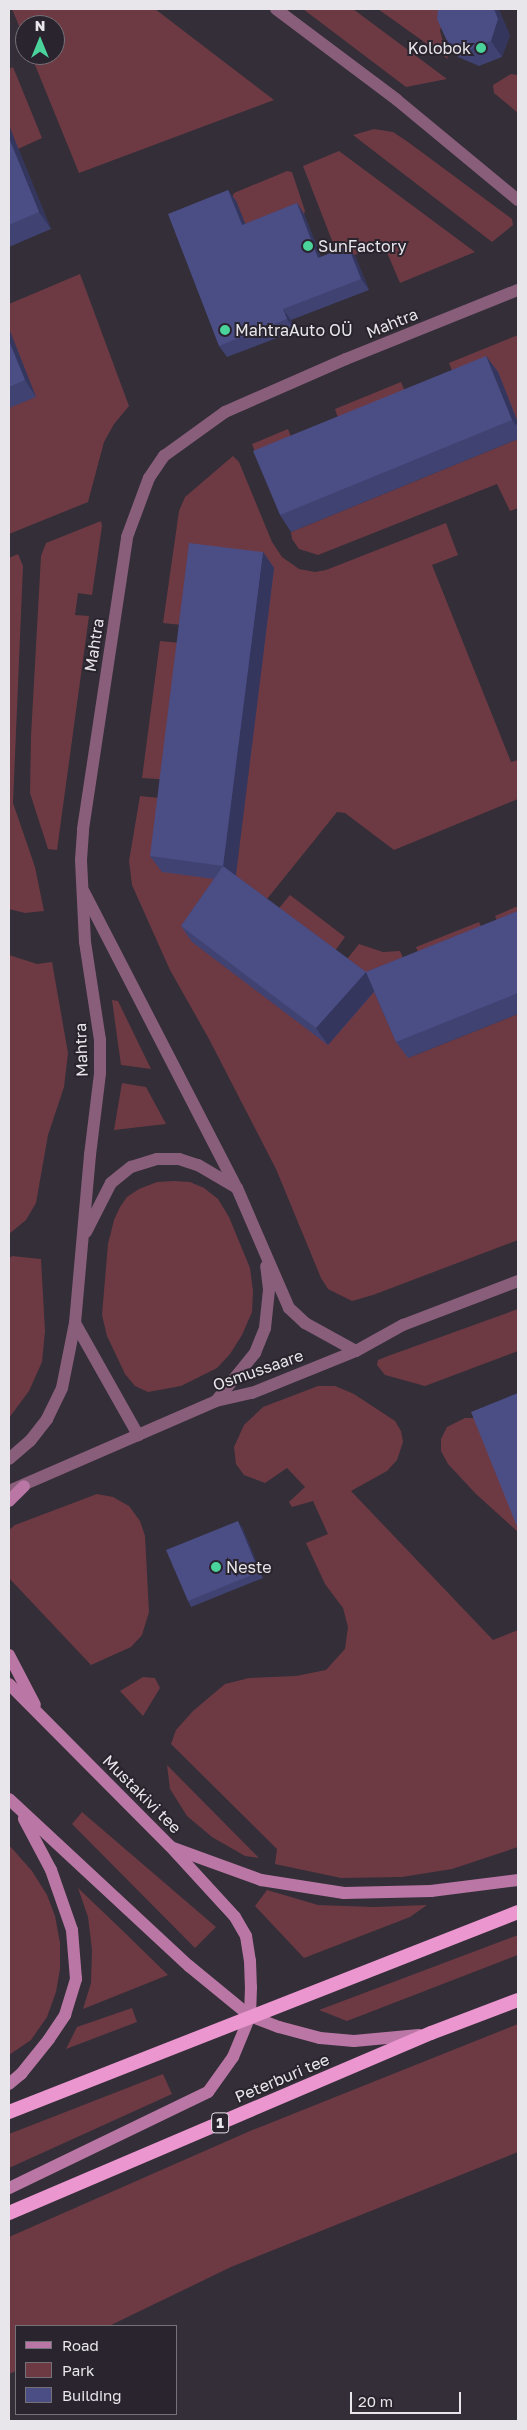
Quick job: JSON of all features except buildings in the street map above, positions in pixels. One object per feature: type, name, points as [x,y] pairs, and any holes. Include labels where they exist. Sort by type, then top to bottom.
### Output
[{"type":"highway","points":[[9,2112],[518,1912]]},
{"type":"highway","name":"Peterburi tee","points":[[9,2214],[431,2034],[518,2000]]},
{"type":"main road","points":[[9,1502],[24,1486]]},
{"type":"main road","points":[[9,1655],[41,1716]]},
{"type":"main road","name":"Mustakivi tee","points":[[9,1684],[170,1846],[261,1880],[344,1893],[431,1891],[518,1880]]},
{"type":"main road","points":[[9,1799],[189,1966],[250,2016]]},
{"type":"main road","points":[[9,2084],[21,2074],[49,2039],[65,2015],[76,1979],[72,1930],[51,1870],[19,1810]]},
{"type":"main road","points":[[9,2188],[208,2092],[233,2057],[250,2016],[250,1961],[246,1936],[235,1917],[170,1846]]},
{"type":"main road","name":"Peterburi tee","points":[[250,2016],[279,2027],[320,2038],[354,2041],[431,2034]]},
{"type":"street","points":[[276,9],[398,100],[518,200]]},
{"type":"street","name":"Mahtra","points":[[9,1459],[30,1441],[47,1419],[62,1388],[75,1323],[100,1073],[100,1040],[85,942],[82,888],[83,823],[127,537],[149,478],[164,456],[225,412],[264,394],[518,290]]},
{"type":"street","points":[[82,888],[237,1188],[289,1308],[305,1323],[356,1351]]},
{"type":"street","points":[[82,1238],[111,1183],[131,1167],[157,1159],[179,1159],[198,1165],[237,1188]]},
{"type":"street","points":[[216,1401],[255,1353],[265,1328],[269,1289],[265,1254]]},
{"type":"street","name":"Osmussaare","points":[[9,1491],[216,1401],[252,1392],[356,1351],[403,1325],[518,1281]]},
{"type":"street","points":[[75,1323],[138,1434]]},
{"type":"green space","points":[[12,9],[155,9],[274,100],[79,173],[35,65],[65,65],[65,15],[15,16]]},
{"type":"green space","points":[[303,9],[353,9],[447,79],[406,87]]},
{"type":"green space","points":[[378,9],[446,9],[440,31],[448,59]]},
{"type":"green space","points":[[13,67],[42,138],[18,149],[9,125],[9,69]]},
{"type":"green space","points":[[511,74],[518,75],[518,113],[494,93],[493,85]]},
{"type":"green space","points":[[374,129],[393,132],[408,142],[512,219],[513,225],[492,242],[353,135]]},
{"type":"green space","points":[[339,151],[475,252],[400,283],[383,243],[340,261],[303,166]]},
{"type":"green space","points":[[287,171],[292,172],[305,211],[304,214],[250,236],[236,201],[229,204],[234,193]]},
{"type":"green space","points":[[80,274],[129,406],[114,424],[104,442],[88,502],[9,534],[9,304]]},
{"type":"green space","points":[[518,335],[518,423],[459,388],[449,363]]},
{"type":"green space","points":[[401,382],[412,408],[344,435],[335,409]]},
{"type":"green space","points":[[288,429],[298,454],[261,469],[252,444]]},
{"type":"green space","points":[[518,439],[518,508],[510,511],[497,484],[318,555],[299,549],[292,539],[291,532]]},
{"type":"green space","points":[[233,456],[239,462],[272,542],[282,557],[299,569],[315,572],[326,570],[446,523],[458,555],[432,565],[511,762],[518,760],[518,799],[394,850],[345,813],[337,812],[263,904],[344,963],[359,944],[383,952],[400,951],[410,975],[408,1058],[518,1014],[518,1240],[373,1295],[352,1301],[328,1289],[321,1278],[276,1169],[209,1039],[170,970],[132,885],[129,861],[140,796],[159,798],[192,626],[163,623],[179,511],[185,497]]},
{"type":"green space","points":[[101,521],[102,526],[92,595],[78,593],[75,615],[89,616],[57,850],[48,849],[30,793],[31,736],[41,556],[46,543]]},
{"type":"green space","points":[[18,554],[23,566],[13,803],[35,867],[44,911],[25,913],[9,909],[9,558]]},
{"type":"green space","points":[[160,641],[190,644],[172,780],[142,778]]},
{"type":"green space","points":[[290,895],[345,937],[332,955],[275,913]]},
{"type":"green space","points":[[518,906],[518,933],[504,938],[495,916]]},
{"type":"green space","points":[[479,922],[489,944],[425,970],[416,947]]},
{"type":"green space","points":[[9,955],[37,964],[52,962],[68,1053],[64,1087],[48,1135],[36,1203],[26,1220],[9,1234]]},
{"type":"green space","points":[[112,1000],[118,1001],[151,1069],[121,1065]]},
{"type":"green space","points":[[122,1083],[146,1087],[166,1124],[114,1130]]},
{"type":"green space","points":[[157,1182],[190,1182],[204,1188],[218,1199],[229,1217],[250,1268],[253,1291],[252,1312],[242,1335],[230,1354],[217,1368],[181,1386],[148,1392],[135,1386],[125,1374],[107,1336],[102,1315],[108,1244],[114,1220],[127,1197],[139,1189]]},
{"type":"green space","points":[[12,1256],[41,1259],[45,1331],[42,1362],[29,1391],[9,1418],[9,1259]]},
{"type":"green space","points":[[518,1309],[518,1351],[425,1386],[385,1375],[377,1365],[378,1360],[388,1356]]},
{"type":"green space","points":[[318,1386],[335,1386],[354,1394],[395,1421],[401,1431],[403,1442],[397,1460],[387,1471],[351,1491],[493,1640],[518,1630],[518,1847],[452,1869],[402,1877],[341,1878],[275,1864],[277,1849],[171,1744],[176,1730],[193,1711],[225,1684],[249,1678],[296,1676],[326,1670],[345,1649],[348,1627],[343,1608],[325,1584],[306,1543],[328,1534],[313,1501],[292,1507],[289,1502],[305,1487],[287,1468],[265,1483],[244,1475],[236,1464],[234,1447],[244,1425],[263,1407]]},
{"type":"green space","points":[[465,1418],[475,1418],[518,1522],[518,1532],[476,1494],[448,1464],[441,1451],[441,1439],[447,1427]]},
{"type":"green space","points":[[97,1494],[113,1497],[129,1506],[140,1521],[145,1536],[149,1612],[142,1635],[131,1647],[91,1665],[9,1578],[9,1530],[15,1525]]},
{"type":"green space","points":[[143,1677],[155,1678],[160,1688],[143,1716],[120,1691]]},
{"type":"green space","points":[[167,1765],[259,1858],[245,1856],[212,1837],[187,1816],[170,1789]]},
{"type":"green space","points":[[82,1812],[216,1927],[195,1948],[72,1824]]},
{"type":"green space","points":[[9,1845],[32,1871],[47,1895],[55,1916],[60,1943],[60,1969],[56,1992],[47,2017],[31,2040],[9,2055]]},
{"type":"green space","points":[[78,1888],[168,1975],[83,2009],[91,1983],[92,1950],[88,1917]]},
{"type":"green space","points":[[267,1890],[318,1905],[374,1907],[427,1905],[410,1917],[304,1958],[255,1906]]},
{"type":"green space","points":[[518,1935],[518,1955],[347,2021],[319,2010]]},
{"type":"green space","points":[[132,2008],[137,2022],[66,2049],[77,2027]]},
{"type":"green space","points":[[518,2024],[518,2152],[231,2267],[111,2325],[15,2325],[15,2371],[9,2374],[9,2237],[250,2131]]},
{"type":"green space","points":[[163,2074],[172,2094],[9,2168],[9,2134]]},
{"type":"place","name":"Kolobok","points":[[481,48]]},
{"type":"place","name":"SunFactory","points":[[308,246]]},
{"type":"place","name":"MahtraAuto OÜ","points":[[225,330]]},
{"type":"place","name":"Neste","points":[[216,1567]]}]
